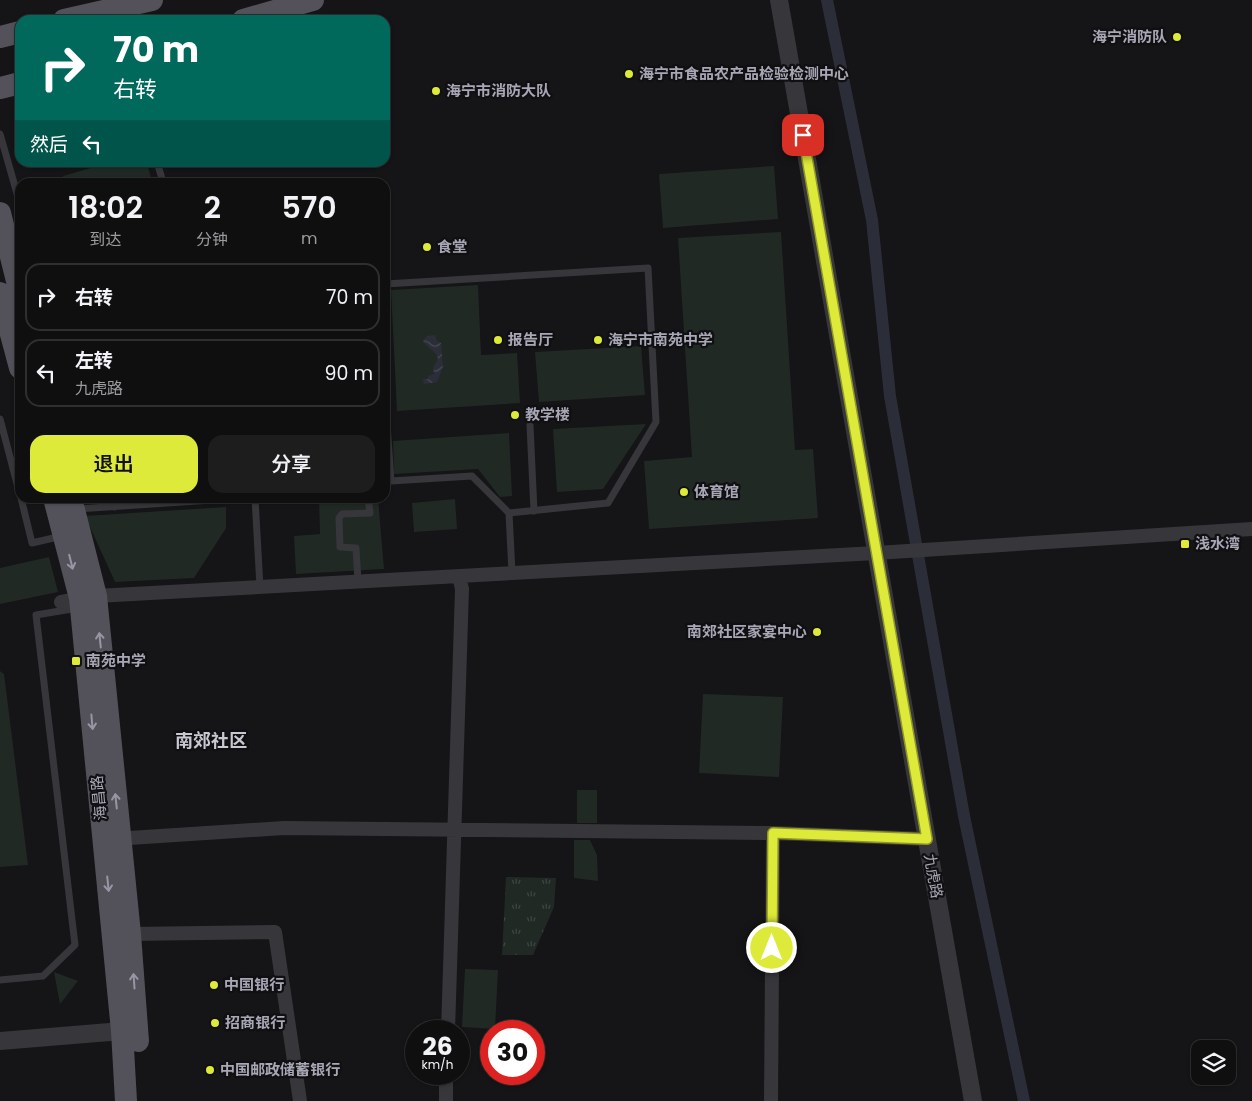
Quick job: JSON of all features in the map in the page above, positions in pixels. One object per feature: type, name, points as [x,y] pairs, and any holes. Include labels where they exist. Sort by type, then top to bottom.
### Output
[{"type":"main road","points":[[86,15],[152,0]]},
{"type":"main road","points":[[260,15],[313,0]]},
{"type":"main road","points":[[0,37],[15,33]]},
{"type":"main road","points":[[0,88],[15,84]]},
{"type":"main road","points":[[0,213],[15,273]]},
{"type":"main road","points":[[0,293],[15,349]]},
{"type":"main road","name":"海昌路","points":[[55,503],[80,601]]},
{"type":"main road","name":"海昌路","points":[[73,504],[80,601],[112,839],[130,1030],[140,1101]]},
{"type":"main road","name":"海昌路","points":[[112,839],[130,934],[130,1030],[126,1101]]},
{"type":"street","name":"九虎路","points":[[779,0],[884,552],[927,839],[973,1101]]},
{"type":"street","points":[[80,601],[260,587],[884,552],[1252,528]]},
{"type":"street","points":[[448,1020],[462,588],[460,576]]},
{"type":"street","points":[[112,839],[284,828],[773,833],[927,839]]},
{"type":"street","points":[[771,1101],[773,833]]},
{"type":"street","points":[[130,934],[275,932],[300,1101]]},
{"type":"street","points":[[0,1041],[130,1030]]},
{"type":"street","points":[[446,1085],[446,1101]]},
{"type":"lane","points":[[0,134],[15,186]]},
{"type":"lane","points":[[390,284],[648,268],[656,422],[608,504],[509,512]]},
{"type":"lane","points":[[0,419],[15,477]]},
{"type":"lane","points":[[530,426],[534,511]]},
{"type":"lane","points":[[390,481],[472,476],[509,512],[512,573]]},
{"type":"lane","points":[[22,503],[32,543],[64,535]]},
{"type":"lane","points":[[114,503],[115,507]]},
{"type":"lane","points":[[73,504],[115,507],[171,503]]},
{"type":"lane","points":[[255,503],[260,587]]},
{"type":"lane","points":[[358,581],[356,548],[340,547],[339,518],[342,514],[370,513],[369,503]]},
{"type":"lane","points":[[0,980],[43,976],[75,945],[36,615],[80,601]]},
{"type":"green space","points":[[774,166],[778,219],[663,228],[659,174]]},
{"type":"green space","points":[[94,167],[148,167],[151,178],[64,178],[63,176]]},
{"type":"green space","points":[[781,232],[795,450],[813,449],[818,518],[649,529],[644,461],[692,457],[678,238]]},
{"type":"green space","points":[[478,285],[481,355],[517,353],[520,403],[397,411],[391,290]]},
{"type":"green space","points":[[641,346],[645,395],[539,402],[535,352]]},
{"type":"green space","points":[[646,424],[603,489],[557,492],[553,429]]},
{"type":"green space","points":[[509,433],[512,496],[500,497],[478,469],[394,474],[393,441]]},
{"type":"green space","points":[[455,499],[457,529],[414,532],[412,503]]},
{"type":"green space","points":[[319,503],[378,503],[384,569],[296,574],[294,536],[320,534]]},
{"type":"green space","points":[[226,507],[226,528],[194,578],[115,582],[85,516]]},
{"type":"green space","points":[[49,557],[58,592],[0,604],[0,568]]},
{"type":"green space","points":[[0,671],[4,674],[28,865],[0,867]]},
{"type":"green space","points":[[703,694],[783,697],[779,777],[699,773]]},
{"type":"green space","points":[[577,790],[597,790],[597,823],[577,823]]},
{"type":"green space","points":[[574,840],[590,840],[597,855],[598,881],[574,878]]},
{"type":"green space","points":[[506,877],[556,878],[554,907],[533,955],[502,955]]},
{"type":"green space","points":[[465,969],[498,970],[495,1020],[480,1020],[480,1028],[470,1027],[470,1020],[462,1020]]},
{"type":"green space","points":[[54,972],[78,981],[60,1004]]},
{"type":"water","points":[[435,335],[437,341],[441,343],[443,367],[437,382],[424,384],[423,380],[428,379],[428,376],[434,374],[433,368],[438,359],[436,354],[423,341],[427,336]]},
{"type":"waterway","points":[[827,0],[872,220],[890,396],[964,816],[1024,1101]]},
{"type":"place","name":"海宁消防队","points":[[1177,37]]},
{"type":"place","name":"海宁市食品农产品检验检测中心","points":[[629,74]]},
{"type":"place","name":"海宁市消防大队","points":[[436,91]]},
{"type":"place","name":"食堂","points":[[427,247]]},
{"type":"place","name":"报告厅","points":[[498,340]]},
{"type":"place","name":"海宁市南苑中学","points":[[598,340]]},
{"type":"place","name":"教学楼","points":[[515,415]]},
{"type":"place","name":"体育馆","points":[[684,492]]},
{"type":"place","name":"浅水湾","points":[[1185,544]]},
{"type":"place","name":"南郊社区家宴中心","points":[[817,632]]},
{"type":"place","name":"南苑中学","points":[[76,661]]},
{"type":"place","name":"中国银行","points":[[214,985]]},
{"type":"place","name":"招商银行","points":[[215,1023]]},
{"type":"place","name":"中国邮政储蓄银行","points":[[210,1070]]},
{"type":"district","name":"南郊社区","points":[[211,741]]},
{"type":"route","points":[[772,948],[773,833],[927,839],[803,135]]}]
